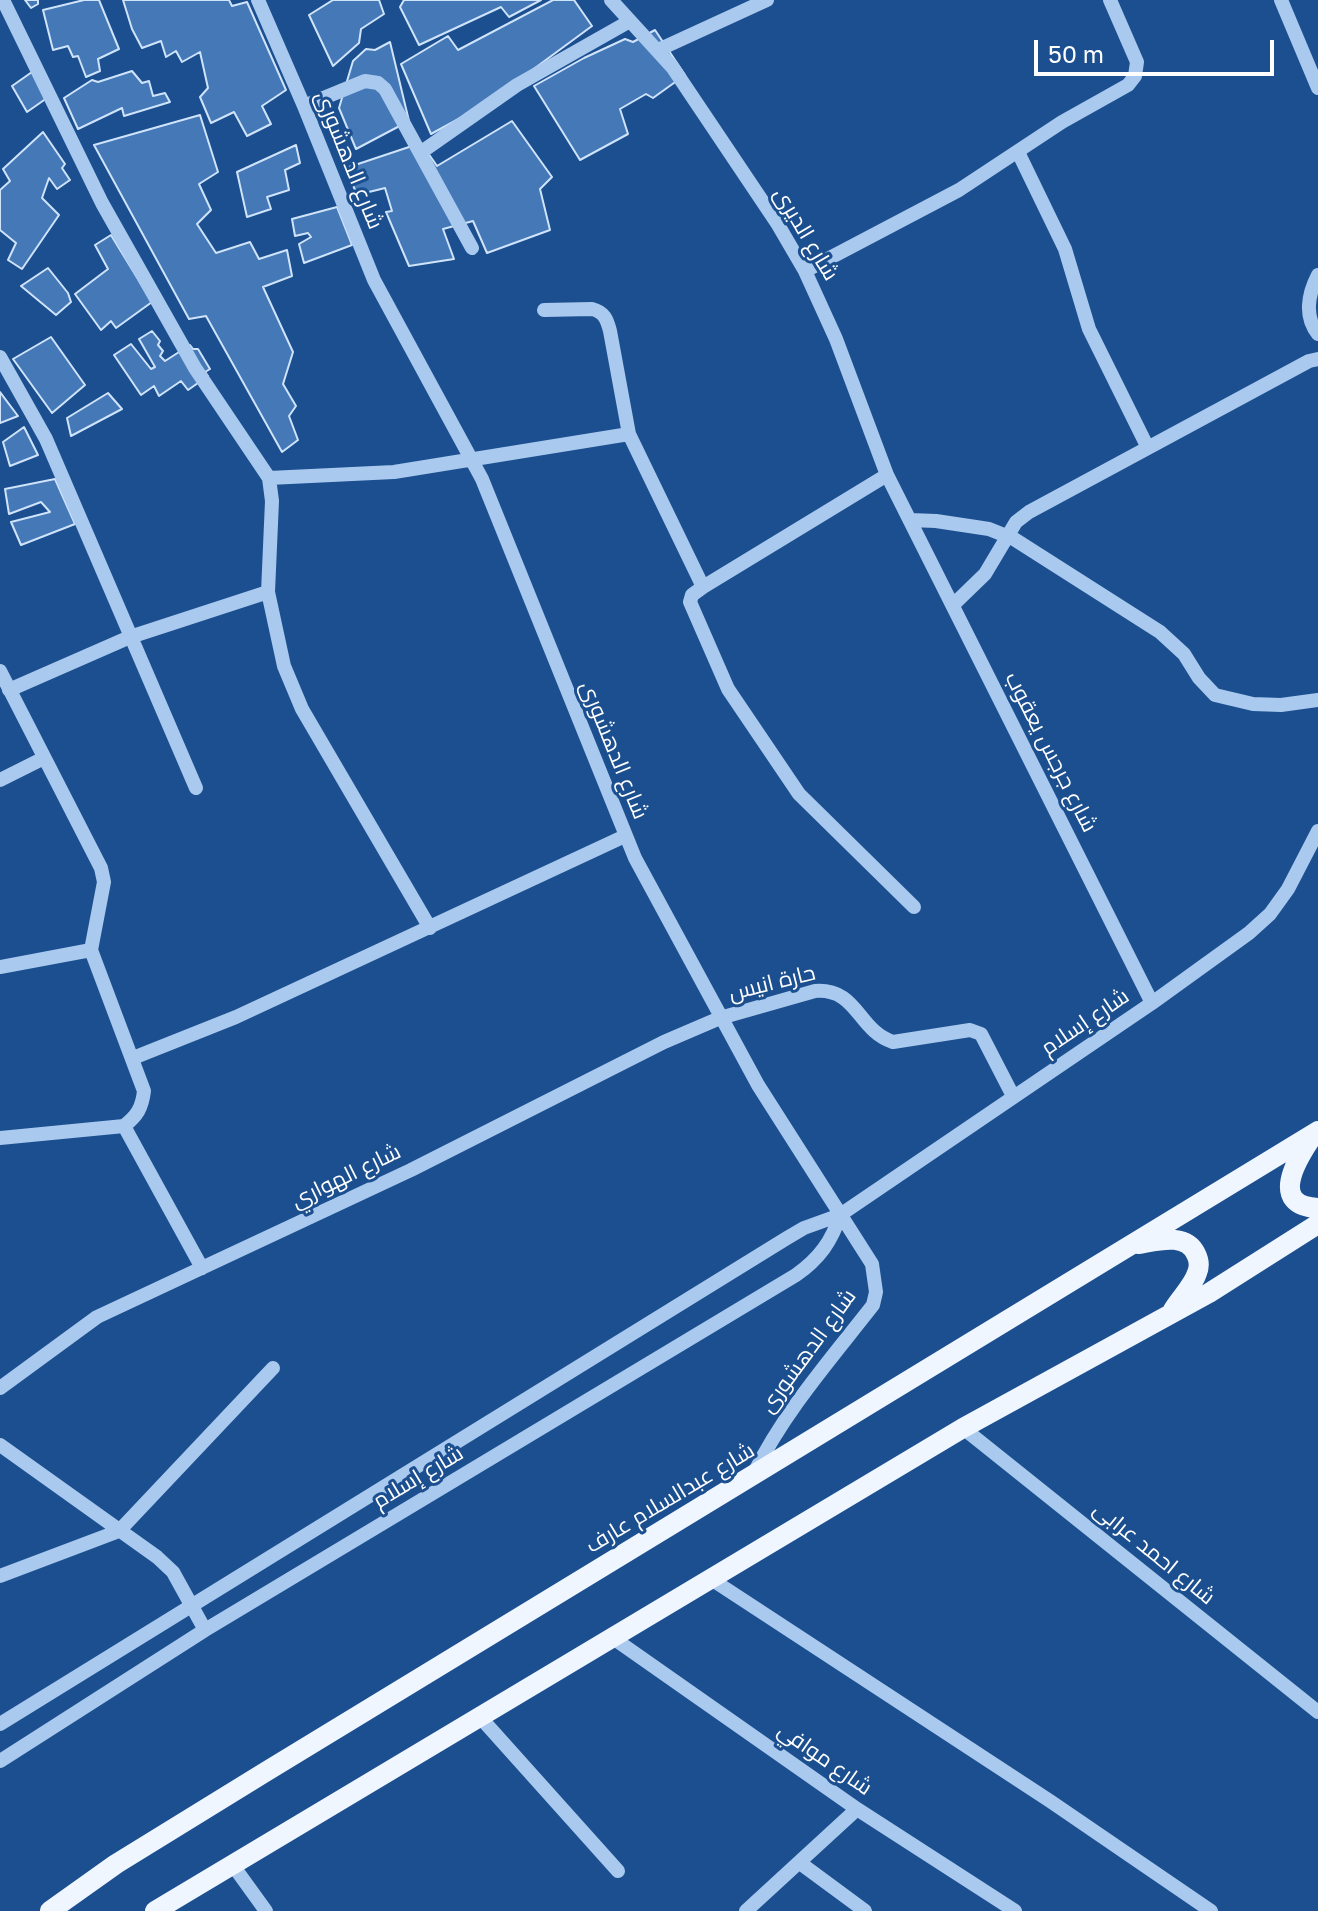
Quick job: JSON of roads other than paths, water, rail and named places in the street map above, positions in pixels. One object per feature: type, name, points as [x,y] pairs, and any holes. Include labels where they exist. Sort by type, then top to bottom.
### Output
[{"type":"main road","points":[[1316,1132],[1293,1166],[1289,1181],[1293,1197],[1318,1208]]},
{"type":"main road","name":"شارع عبدالسلام عارف","points":[[50,1911],[129,1856],[1316,1132]]},
{"type":"main road","points":[[155,1911],[963,1428],[1168,1316],[1246,1271],[1318,1224]]},
{"type":"main road","points":[[1130,1246],[1176,1240],[1183,1241],[1194,1250],[1199,1265],[1197,1274],[1168,1316]]},
{"type":"street","name":"شارع الدهشورى","points":[[258,0],[374,280],[473,461],[625,836],[720,1018],[766,1098],[872,1264],[876,1292],[873,1305],[798,1399],[777,1430],[753,1476]]},
{"type":"street","name":"شارع الديرى","points":[[611,0],[658,50],[777,223],[805,271],[836,339],[887,475],[910,520]]},
{"type":"street","points":[[658,50],[767,0]]},
{"type":"street","points":[[805,271],[959,190],[1062,122],[1128,85],[1135,76],[1137,62],[1110,0]]},
{"type":"street","points":[[1281,0],[1318,88]]},
{"type":"street","points":[[3,6],[102,203],[195,368],[269,478],[272,501],[268,592],[284,666],[302,709],[430,928]]},
{"type":"street","points":[[420,153],[528,79],[630,21]]},
{"type":"street","points":[[304,106],[365,81],[378,83],[385,89],[472,248]]},
{"type":"street","points":[[1018,152],[1065,249],[1089,329],[1147,446]]},
{"type":"street","points":[[1318,275],[1310,291],[1309,308],[1313,328],[1318,334]]},
{"type":"street","points":[[544,310],[592,309],[605,316],[629,434],[703,587]]},
{"type":"street","points":[[0,357],[46,439],[196,788]]},
{"type":"street","points":[[953,605],[985,574],[1016,522],[1029,512],[1147,446],[1318,359]]},
{"type":"street","points":[[269,478],[394,472],[629,434]]},
{"type":"street","points":[[887,475],[703,587],[692,595],[690,602],[728,689],[810,806],[914,907]]},
{"type":"street","points":[[910,520],[989,529],[1009,537],[1160,632],[1184,654],[1199,678],[1215,695],[1253,704],[1281,705],[1318,700]]},
{"type":"street","name":"شارع جرجس يعقوب","points":[[910,520],[1152,1003]]},
{"type":"street","points":[[9,690],[130,637],[268,592]]},
{"type":"street","points":[[0,671],[101,868],[104,882],[91,950],[144,1091],[143,1103],[136,1116],[124,1126],[0,1138]]},
{"type":"street","points":[[0,780],[44,758]]},
{"type":"street","name":"شارع إسلام","points":[[0,1724],[787,1238],[804,1228],[840,1215],[1152,1003],[1249,933],[1270,914],[1288,889],[1318,831]]},
{"type":"street","points":[[133,1058],[236,1017],[625,836]]},
{"type":"street","points":[[0,967],[91,950]]},
{"type":"street","name":"حارة انيس","points":[[720,1018],[815,991],[837,993],[846,998],[881,1039],[893,1042],[970,1030],[981,1034],[1013,1096]]},
{"type":"street","name":"شارع الهواري","points":[[0,1388],[97,1317],[397,1176],[664,1042],[720,1018]]},
{"type":"street","points":[[124,1126],[202,1268]]},
{"type":"street","name":"شارع إسلام","points":[[0,1761],[205,1630],[796,1275],[823,1252],[840,1215]]},
{"type":"street","points":[[0,1576],[119,1531],[273,1368]]},
{"type":"street","name":"شارع احمد عرابى","points":[[963,1428],[1318,1712]]},
{"type":"street","points":[[0,1445],[157,1557],[173,1572],[205,1630]]},
{"type":"street","points":[[711,1579],[1050,1801],[1211,1911]]},
{"type":"street","name":"شارع موافي","points":[[613,1638],[857,1809],[1015,1911]]},
{"type":"street","points":[[480,1717],[618,1871]]},
{"type":"street","points":[[746,1911],[857,1809]]},
{"type":"street","points":[[800,1863],[865,1911]]},
{"type":"street","points":[[232,1864],[266,1911]]}]
